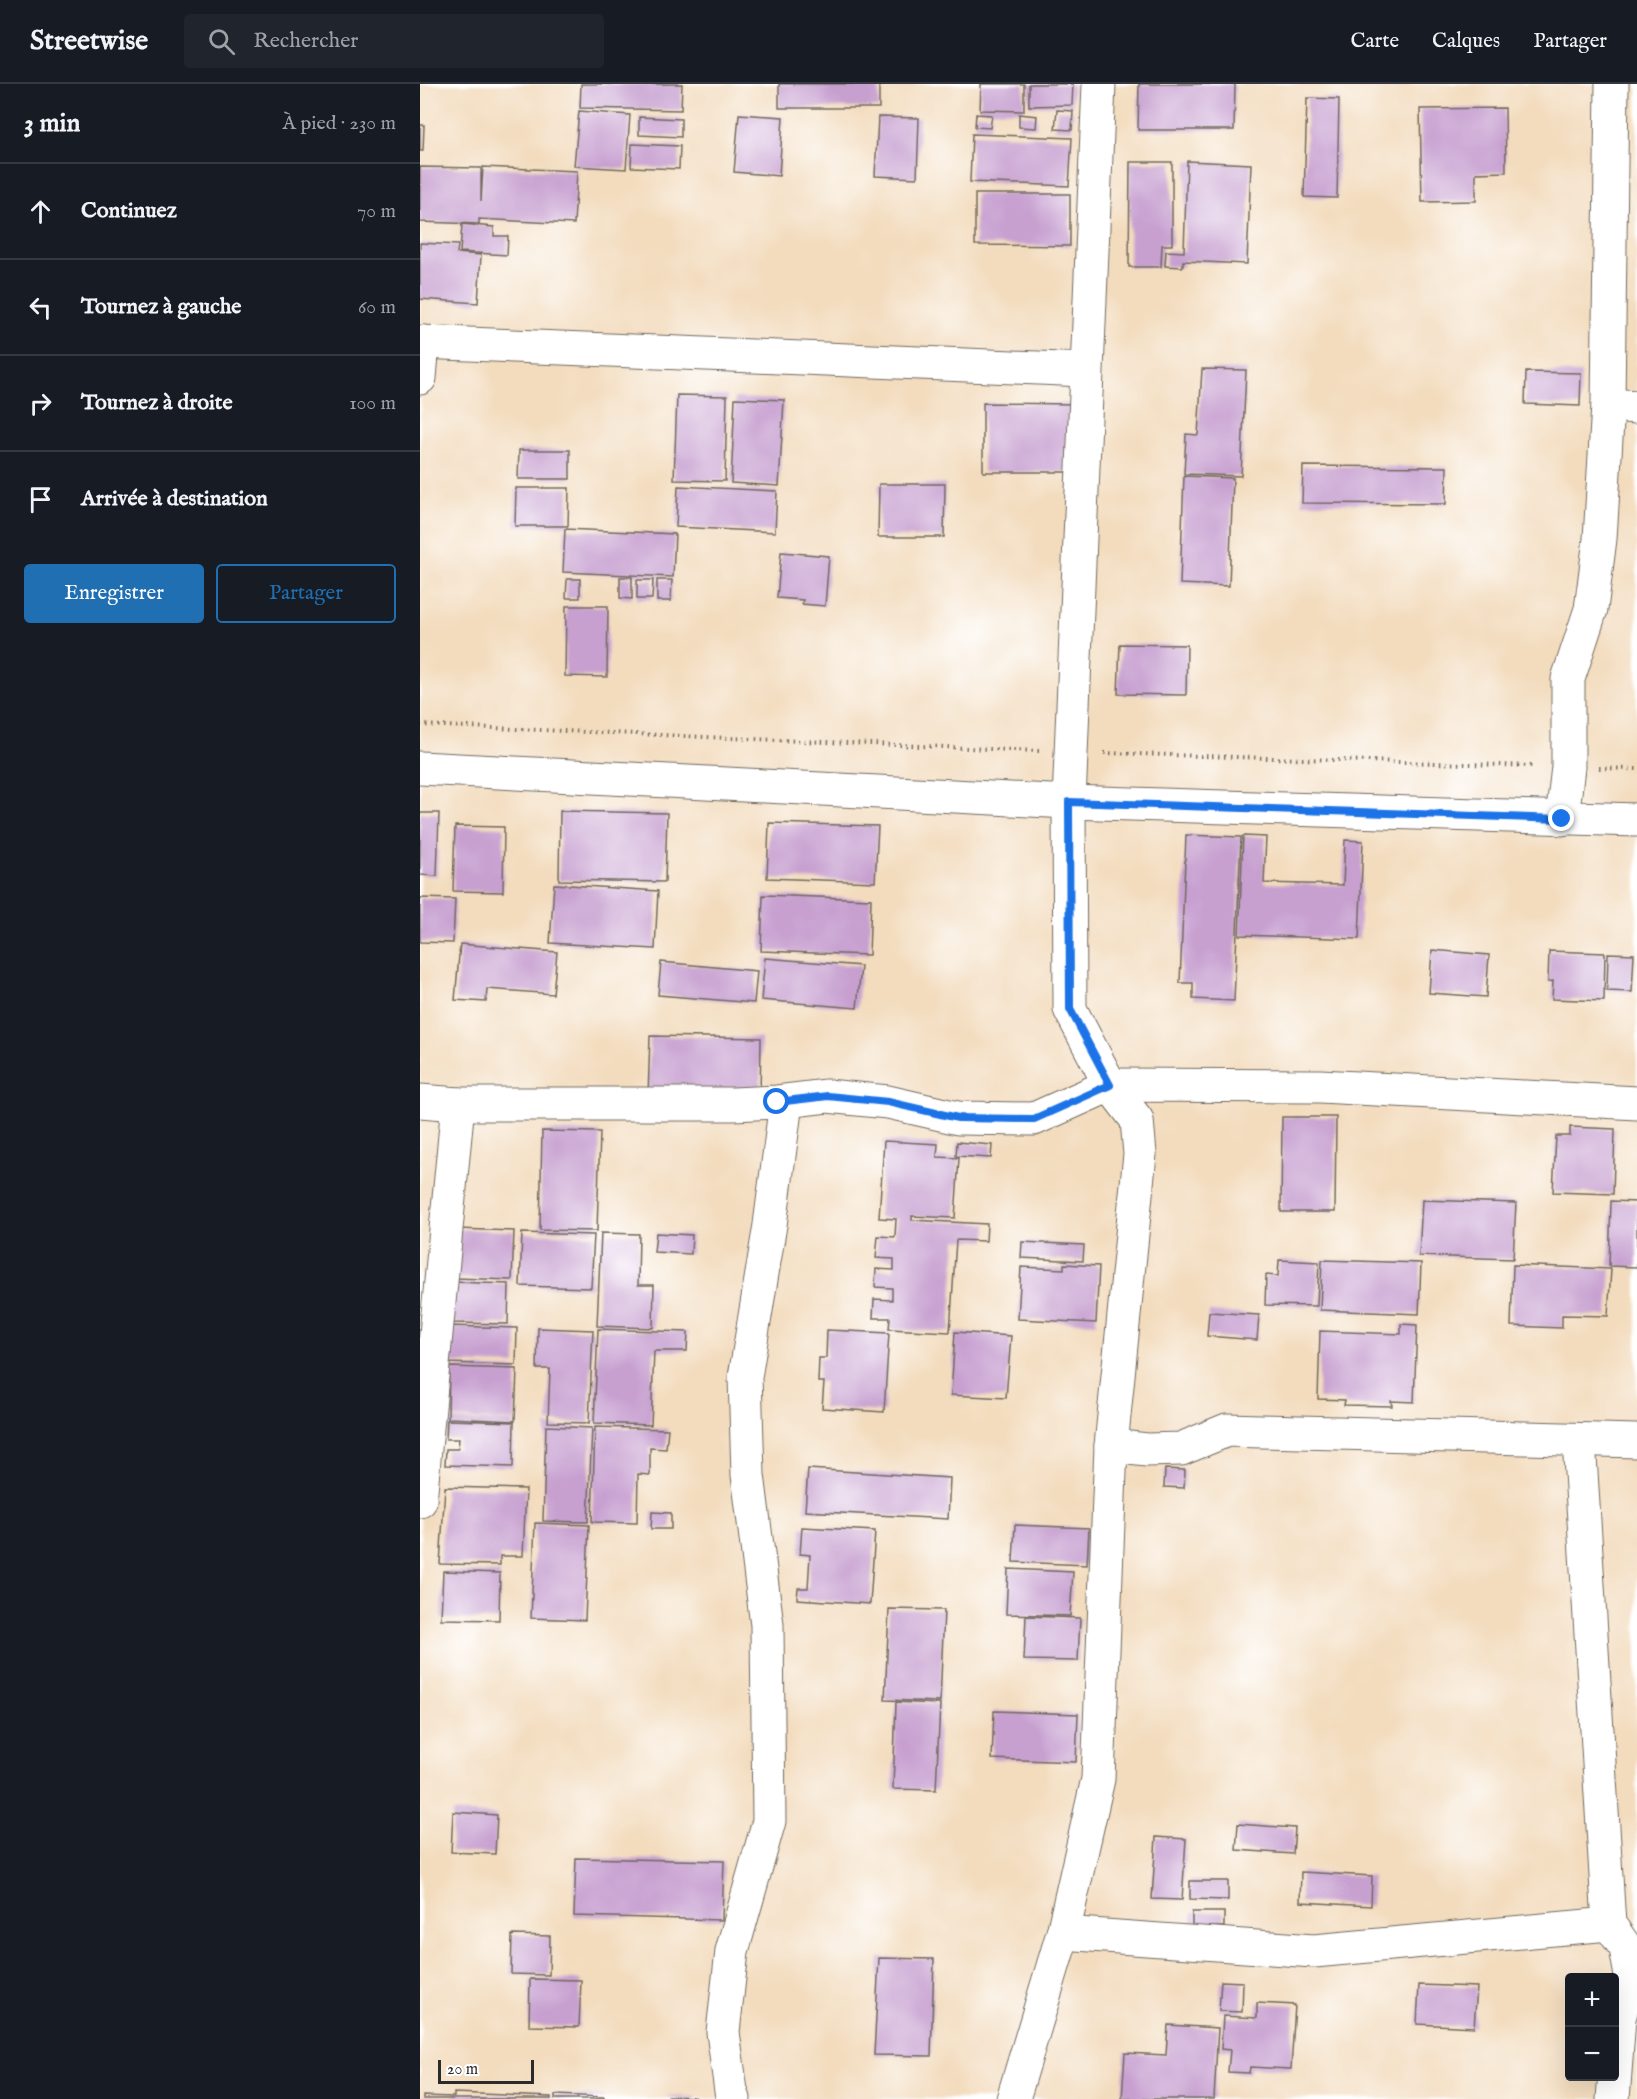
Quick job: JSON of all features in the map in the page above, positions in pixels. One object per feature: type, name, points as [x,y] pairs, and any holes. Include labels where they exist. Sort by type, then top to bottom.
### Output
[{"type":"street","points":[[1013,2099],[1063,1933],[1098,1779],[1111,1446],[1140,1154],[1137,1120],[1110,1085],[1070,1009],[1070,753],[1099,84]]},
{"type":"street","points":[[1562,819],[1568,767],[1568,679],[1591,609],[1622,406],[1612,84]]},
{"type":"street","points":[[420,378],[422,342],[1085,370]]},
{"type":"street","points":[[420,768],[1069,802],[1637,820]]},
{"type":"street","points":[[420,1101],[458,1104],[733,1104],[828,1096],[888,1102],[958,1118],[1034,1119],[1110,1085],[1320,1086],[1637,1103]]},
{"type":"street","points":[[734,2099],[730,2091],[723,2032],[732,1951],[769,1821],[767,1625],[748,1475],[745,1377],[770,1225],[786,1101]]},
{"type":"street","points":[[420,1501],[458,1104]]},
{"type":"street","points":[[1111,1446],[1147,1450],[1181,1449],[1227,1430],[1637,1441]]},
{"type":"street","points":[[1579,1440],[1610,1924],[1626,1948],[1631,1976],[1619,2018],[1613,2099]]},
{"type":"street","points":[[1063,1933],[1314,1951],[1610,1924]]},
{"type":"path","points":[[420,725],[1070,753],[1637,769]]},
{"type":"building","points":[[581,84],[682,84],[681,110],[580,108]]},
{"type":"building","points":[[779,84],[879,84],[879,108],[779,108]]},
{"type":"building","points":[[981,84],[1024,84],[1024,111],[980,110]]},
{"type":"building","points":[[1029,84],[1073,84],[1072,105],[1029,106]]},
{"type":"building","points":[[1139,84],[1235,84],[1234,130],[1138,130]]},
{"type":"building","points":[[1307,98],[1339,99],[1337,198],[1304,197]]},
{"type":"building","points":[[1505,108],[1506,172],[1476,173],[1476,201],[1422,202],[1420,109]]},
{"type":"building","points":[[1057,110],[1073,111],[1072,130],[1055,129]]},
{"type":"building","points":[[579,111],[630,115],[626,169],[574,166]]},
{"type":"building","points":[[739,114],[783,117],[779,176],[734,172]]},
{"type":"building","points":[[976,114],[992,115],[990,128],[975,127]]},
{"type":"building","points":[[1019,114],[1037,116],[1036,128],[1019,127]]},
{"type":"building","points":[[639,117],[681,119],[681,137],[639,135]]},
{"type":"building","points":[[878,117],[919,118],[917,178],[875,176]]},
{"type":"building","points":[[420,125],[424,125],[423,151],[420,151]]},
{"type":"building","points":[[972,134],[1072,138],[1069,186],[970,182]]},
{"type":"building","points":[[632,144],[680,146],[679,169],[631,167]]},
{"type":"building","points":[[1187,161],[1251,164],[1247,264],[1183,261],[1183,267],[1165,266],[1166,251],[1184,252]]},
{"type":"building","points":[[1130,162],[1172,162],[1172,245],[1162,245],[1161,267],[1129,267]]},
{"type":"building","points":[[420,167],[481,168],[481,201],[483,167],[577,171],[574,224],[479,219],[479,224],[420,222]]},
{"type":"building","points":[[975,194],[1070,194],[1070,246],[975,245]]},
{"type":"building","points":[[462,224],[494,227],[494,236],[508,236],[507,255],[460,252]]},
{"type":"building","points":[[420,243],[458,245],[457,253],[481,255],[478,303],[420,299]]},
{"type":"building","points":[[1202,369],[1246,370],[1241,476],[1184,474],[1186,434],[1198,435]]},
{"type":"building","points":[[1526,372],[1581,373],[1580,406],[1525,404]]},
{"type":"building","points":[[677,395],[727,396],[725,481],[674,480]]},
{"type":"building","points":[[735,398],[784,400],[779,486],[731,483]]},
{"type":"building","points":[[983,403],[1078,404],[1077,472],[983,472]]},
{"type":"building","points":[[519,450],[570,450],[570,479],[518,479]]},
{"type":"building","points":[[1303,466],[1447,467],[1446,504],[1302,503]]},
{"type":"building","points":[[1184,476],[1233,478],[1229,586],[1180,584]]},
{"type":"building","points":[[879,484],[945,484],[944,537],[878,537]]},
{"type":"building","points":[[678,486],[777,491],[775,532],[676,527]]},
{"type":"building","points":[[516,488],[569,488],[568,526],[515,526]]},
{"type":"building","points":[[565,529],[675,534],[673,577],[563,572]]},
{"type":"building","points":[[781,552],[829,556],[825,606],[802,604],[803,600],[777,598]]},
{"type":"building","points":[[620,577],[632,577],[632,599],[620,598]]},
{"type":"building","points":[[567,579],[580,579],[580,598],[566,598]]},
{"type":"building","points":[[637,580],[653,580],[652,599],[637,599]]},
{"type":"building","points":[[657,580],[672,580],[671,601],[657,601]]},
{"type":"building","points":[[566,606],[608,606],[607,677],[565,676]]},
{"type":"building","points":[[1120,644],[1187,645],[1186,695],[1118,694]]},
{"type":"building","points":[[560,811],[667,813],[665,882],[559,880]]},
{"type":"building","points":[[420,813],[439,813],[437,876],[420,875]]},
{"type":"building","points":[[769,823],[878,826],[875,882],[767,878]]},
{"type":"building","points":[[455,826],[504,827],[503,892],[453,891]]},
{"type":"building","points":[[1186,835],[1241,837],[1234,1001],[1193,999],[1193,983],[1180,983]]},
{"type":"building","points":[[1243,836],[1266,837],[1264,883],[1343,885],[1345,840],[1363,841],[1359,939],[1239,935]]},
{"type":"building","points":[[554,884],[658,891],[655,949],[550,943]]},
{"type":"building","points":[[763,895],[871,899],[869,955],[761,951]]},
{"type":"building","points":[[420,898],[455,899],[453,943],[420,942]]},
{"type":"building","points":[[460,944],[557,952],[553,994],[487,989],[486,1002],[455,1000]]},
{"type":"building","points":[[1432,950],[1489,955],[1486,997],[1429,993]]},
{"type":"building","points":[[1549,951],[1605,953],[1604,1001],[1552,999],[1553,981],[1548,982]]},
{"type":"building","points":[[1608,953],[1634,954],[1632,992],[1607,991]]},
{"type":"building","points":[[765,958],[861,966],[857,1008],[761,1000]]},
{"type":"building","points":[[661,962],[757,971],[754,1003],[658,995]]},
{"type":"building","points":[[650,1036],[761,1038],[760,1098],[648,1097]]},
{"type":"building","points":[[1282,1117],[1336,1117],[1335,1212],[1281,1212]]},
{"type":"building","points":[[1570,1127],[1615,1129],[1613,1194],[1553,1192],[1556,1136],[1570,1136]]},
{"type":"building","points":[[542,1131],[600,1132],[597,1231],[540,1230]]},
{"type":"building","points":[[884,1141],[938,1144],[937,1157],[959,1158],[955,1218],[912,1216],[912,1220],[987,1224],[986,1241],[956,1240],[950,1332],[889,1329],[890,1318],[873,1318],[874,1299],[892,1300],[892,1288],[875,1287],[876,1269],[894,1270],[894,1259],[876,1258],[878,1236],[895,1237],[896,1219],[879,1218]]},
{"type":"building","points":[[957,1142],[992,1145],[991,1158],[956,1156]]},
{"type":"building","points":[[1422,1200],[1516,1203],[1513,1259],[1419,1256]]},
{"type":"building","points":[[1611,1201],[1637,1202],[1637,1267],[1609,1266]]},
{"type":"building","points":[[457,1229],[514,1231],[512,1280],[455,1278]]},
{"type":"building","points":[[522,1233],[594,1235],[591,1288],[520,1286]]},
{"type":"building","points":[[601,1233],[639,1234],[638,1285],[654,1285],[653,1328],[597,1326]]},
{"type":"building","points":[[656,1233],[692,1235],[691,1254],[654,1252]]},
{"type":"building","points":[[1022,1242],[1084,1245],[1083,1261],[1021,1258]]},
{"type":"building","points":[[1279,1260],[1319,1262],[1317,1306],[1265,1305],[1266,1275],[1278,1276]]},
{"type":"building","points":[[1322,1260],[1421,1263],[1419,1314],[1320,1310]]},
{"type":"building","points":[[1064,1264],[1099,1266],[1096,1323],[1018,1319],[1021,1267],[1064,1269]]},
{"type":"building","points":[[1513,1265],[1611,1269],[1608,1316],[1562,1315],[1562,1328],[1511,1326]]},
{"type":"building","points":[[452,1282],[509,1284],[508,1324],[451,1323]]},
{"type":"building","points":[[1209,1312],[1259,1315],[1257,1340],[1207,1336]]},
{"type":"building","points":[[1401,1324],[1417,1325],[1414,1402],[1391,1401],[1392,1406],[1344,1405],[1345,1400],[1318,1399],[1320,1331],[1401,1334]]},
{"type":"building","points":[[448,1326],[517,1328],[516,1365],[447,1363]]},
{"type":"building","points":[[538,1328],[593,1330],[589,1423],[548,1422],[550,1369],[537,1369]]},
{"type":"building","points":[[598,1329],[688,1332],[687,1351],[654,1351],[651,1425],[594,1423]]},
{"type":"building","points":[[827,1330],[889,1333],[884,1412],[822,1408],[824,1382],[818,1382],[819,1358],[826,1358]]},
{"type":"building","points":[[955,1332],[1011,1336],[1006,1398],[951,1395]]},
{"type":"building","points":[[449,1367],[517,1369],[515,1421],[448,1418]]},
{"type":"building","points":[[447,1420],[514,1422],[513,1467],[445,1465],[446,1449],[458,1449],[459,1439],[446,1439]]},
{"type":"building","points":[[546,1426],[592,1428],[588,1522],[543,1521]]},
{"type":"building","points":[[595,1427],[668,1429],[666,1449],[650,1448],[650,1475],[638,1474],[637,1523],[592,1522]]},
{"type":"building","points":[[808,1469],[950,1478],[948,1519],[805,1511]]},
{"type":"building","points":[[1165,1469],[1185,1470],[1184,1488],[1164,1487]]},
{"type":"building","points":[[445,1487],[526,1489],[523,1556],[500,1556],[500,1565],[440,1564]]},
{"type":"building","points":[[652,1512],[671,1513],[671,1529],[651,1529]]},
{"type":"building","points":[[535,1523],[589,1525],[585,1620],[531,1618]]},
{"type":"building","points":[[1015,1525],[1089,1528],[1087,1565],[1013,1562]]},
{"type":"building","points":[[802,1527],[875,1531],[870,1604],[797,1599],[798,1588],[808,1588],[810,1555],[800,1554]]},
{"type":"building","points":[[1008,1569],[1073,1572],[1070,1616],[1006,1614]]},
{"type":"building","points":[[443,1571],[500,1573],[499,1620],[441,1619]]},
{"type":"building","points":[[889,1609],[944,1610],[940,1702],[885,1700]]},
{"type":"building","points":[[1026,1616],[1080,1618],[1078,1661],[1024,1660]]},
{"type":"building","points":[[896,1702],[940,1704],[936,1790],[893,1789]]},
{"type":"building","points":[[994,1711],[1078,1714],[1076,1762],[992,1759]]},
{"type":"building","points":[[453,1812],[497,1815],[495,1854],[451,1852]]},
{"type":"building","points":[[1238,1824],[1295,1828],[1293,1854],[1236,1850]]},
{"type":"building","points":[[1156,1837],[1186,1839],[1182,1900],[1152,1899]]},
{"type":"building","points":[[576,1858],[724,1861],[722,1920],[574,1916]]},
{"type":"building","points":[[1301,1872],[1372,1876],[1371,1906],[1300,1902]]},
{"type":"building","points":[[1190,1881],[1228,1881],[1228,1900],[1190,1899]]},
{"type":"building","points":[[1192,1912],[1224,1912],[1224,1927],[1192,1927]]},
{"type":"building","points":[[512,1935],[550,1936],[549,1975],[511,1974]]},
{"type":"building","points":[[879,1958],[934,1959],[931,2056],[874,2055]]},
{"type":"building","points":[[530,1979],[581,1980],[579,2027],[529,2026]]},
{"type":"building","points":[[1221,1981],[1243,1982],[1242,2012],[1219,2011]]},
{"type":"building","points":[[1419,1985],[1477,1987],[1474,2027],[1417,2024]]},
{"type":"building","points":[[1257,2003],[1295,2005],[1291,2069],[1250,2067],[1249,2073],[1228,2072],[1230,2050],[1221,2049],[1223,2016],[1257,2018]]},
{"type":"building","points":[[1168,2025],[1218,2028],[1214,2099],[1122,2099],[1125,2053],[1166,2055]]},
{"type":"building","points":[[454,2093],[551,2097],[551,2099],[423,2099],[423,2096],[454,2097]]},
{"type":"building","points":[[555,2095],[604,2097],[604,2099],[555,2099]]},
{"type":"building","points":[[668,2096],[695,2097],[695,2099],[668,2099]]},
{"type":"route","points":[[777,1102],[828,1096],[888,1102],[958,1118],[1034,1119],[1110,1085],[1070,1009],[1069,802],[1562,819]]}]
